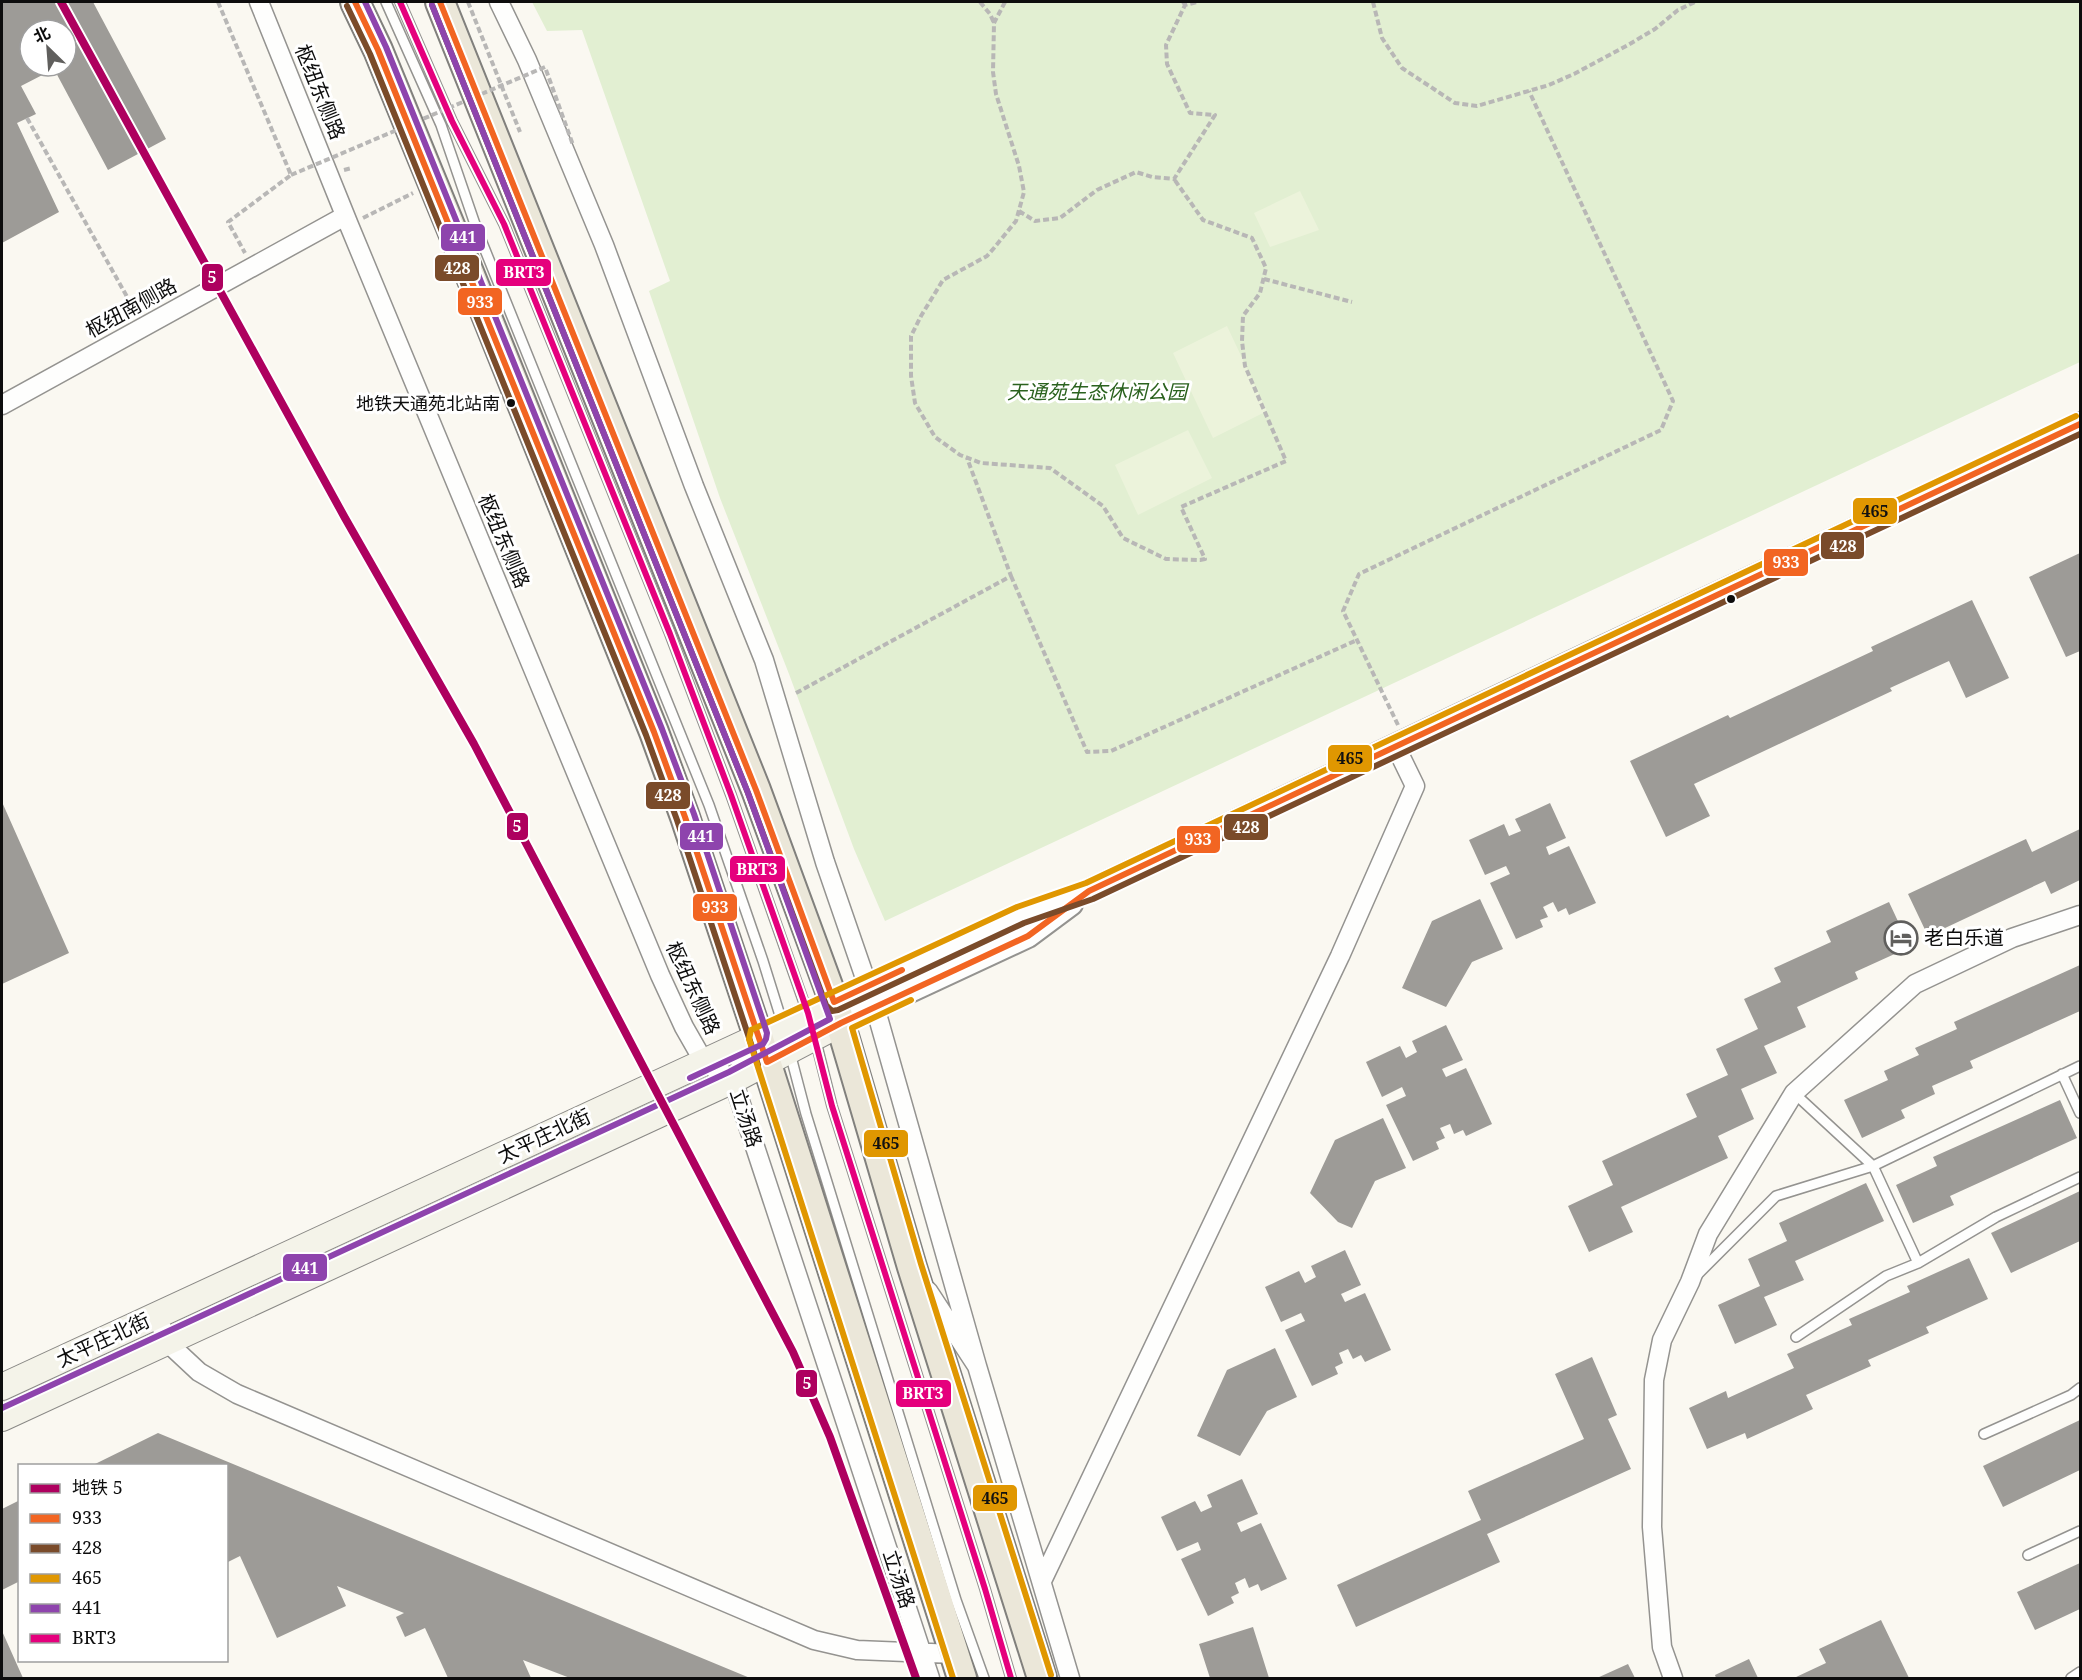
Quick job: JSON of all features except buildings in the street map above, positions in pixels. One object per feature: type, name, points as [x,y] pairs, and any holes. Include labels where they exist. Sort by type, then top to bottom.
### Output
[{"type":"main road","name":"立汤路","points":[[355,2],[378,50],[433,184],[654,732],[774,1043],[958,1666]]},
{"type":"main road","points":[[440,2],[756,790],[837,1012],[912,1267],[1042,1678]]},
{"type":"main road","name":"太平庄北街","points":[[2,1387],[704,1062],[774,1043],[837,1012]]},
{"type":"main road","name":"太平庄北街","points":[[2,1418],[733,1080],[774,1043]]},
{"type":"street","name":"枢纽东侧路","points":[[259,2],[660,975],[684,1028],[704,1062],[733,1080]]},
{"type":"street","points":[[499,2],[527,60],[604,245],[694,486],[764,660],[825,862],[872,996],[977,1366],[1070,1678]]},
{"type":"street","name":"枢纽南侧路","points":[[2,405],[252,267],[347,220]]},
{"type":"street","name":"太平庄北街","points":[[837,1012],[872,996],[1021,915],[1089,891],[1401,745],[1604,646],[2080,424]]},
{"type":"street","points":[[1042,1581],[1340,956],[1415,786],[1401,745]]},
{"type":"street","points":[[1673,1678],[1662,1647],[1652,1527],[1654,1380],[1662,1340],[1690,1282],[1708,1233],[1794,1093],[1915,984],[2012,938],[2080,915]]},
{"type":"street","name":"立汤路","points":[[733,1080],[924,1653],[930,1678]]},
{"type":"street","points":[[912,1267],[977,1366]]},
{"type":"street","points":[[156,1315],[168,1341],[199,1372],[237,1394],[814,1640],[857,1650],[924,1653],[958,1666]]},
{"type":"lane","points":[[386,2],[441,125],[482,241],[709,805],[763,961],[774,1043],[806,1114],[956,1600],[984,1678]]},
{"type":"lane","points":[[400,2],[452,121],[504,224],[670,634],[731,795],[812,1025],[832,1106],[986,1589],[1011,1678]]},
{"type":"lane","points":[[1690,1282],[1776,1196],[1873,1166],[2080,1066]]},
{"type":"lane","points":[[2062,1074],[2080,1113]]},
{"type":"lane","points":[[1794,1093],[1873,1166],[1918,1263]]},
{"type":"lane","points":[[1796,1337],[1886,1276],[1918,1263],[1996,1217],[2080,1177]]},
{"type":"lane","points":[[1984,1434],[2071,1395],[2080,1388]]},
{"type":"lane","points":[[2028,1555],[2080,1531]]},
{"type":"lane","points":[[2071,1678],[2080,1672]]},
{"type":"path","points":[[218,2],[291,174]]},
{"type":"path","points":[[468,2],[520,133]]},
{"type":"path","points":[[981,2],[994,24],[994,83],[1024,192],[1016,222],[987,256],[943,280],[911,336],[911,376],[915,403],[935,437],[967,457],[981,463],[1050,468],[1103,506],[1123,538],[1166,559],[1205,559],[1181,507],[1286,461],[1245,366],[1242,341],[1243,316],[1260,293],[1266,268],[1252,238],[1203,220],[1174,179],[1152,177],[1136,172],[1097,190],[1060,218],[1035,221],[1019,211]]},
{"type":"path","points":[[994,24],[1005,2]]},
{"type":"path","points":[[1174,179],[1215,115],[1190,113],[1167,64],[1166,45],[1184,3],[1197,2]]},
{"type":"path","points":[[1372,2],[1382,38],[1402,68],[1455,103],[1477,106],[1549,86],[1628,45],[1655,29],[1678,10],[1695,2]]},
{"type":"path","points":[[252,267],[228,222],[291,174],[545,67],[573,145]]},
{"type":"path","points":[[1401,745],[1343,611],[1359,574],[1661,430],[1673,401],[1528,92]]},
{"type":"path","points":[[27,118],[144,327]]},
{"type":"path","points":[[347,220],[433,184]]},
{"type":"path","points":[[1264,279],[1352,302]]},
{"type":"path","points":[[967,457],[1011,576],[1086,752],[1111,751],[1357,640]]},
{"type":"path","points":[[796,693],[1011,576]]},
{"type":"green space","name":"天通苑生态休闲公园","points":[[532,2],[2080,2],[2080,362],[885,921],[854,849],[720,498],[649,291],[670,281],[582,30],[547,31]]},
{"type":"green space","points":[[1300,191],[1319,230],[1270,247],[1254,213]]},
{"type":"green space","points":[[1227,326],[1267,411],[1213,438],[1173,353]]},
{"type":"green space","points":[[1188,430],[1212,478],[1138,515],[1115,465]]},
{"type":"metro line","name":"5","points":[[61,2],[345,518],[474,744],[793,1352],[830,1437],[916,1678]]},
{"type":"transit line","name":"933","points":[[355,2],[378,50],[654,732],[767,1062],[841,1023],[1028,936],[1089,891],[2080,424]]},
{"type":"transit line","name":"441","points":[[365,2],[386,47],[662,729],[694,814],[767,1033],[763,1044],[690,1078]]},
{"type":"transit line","name":"BRT3","points":[[400,2],[452,121],[504,224],[670,634],[731,795],[808,1013],[832,1106],[1011,1678]]},
{"type":"transit line","name":"933","points":[[440,2],[756,790],[834,1002],[902,970]]},
{"type":"transit line","name":"428","points":[[432,5],[748,793],[826,1005],[832,1011],[1024,923],[1093,899],[2080,434]]},
{"type":"transit line","name":"441","points":[[2,1408],[729,1072],[830,1019],[748,793],[432,5]]},
{"type":"transit line","name":"428","points":[[347,6],[370,54],[646,735],[677,820],[758,1065]]},
{"type":"transit line","name":"465","points":[[953,1678],[749,1039],[751,1030],[1017,907],[1086,883],[2076,416]]},
{"type":"transit line","name":"465","points":[[911,1000],[852,1028],[921,1264],[1051,1675]]},
{"type":"place","name":"地铁天通苑北站南","points":[[511,403]]},
{"type":"place","name":"老白乐道","points":[[1901,938]]}]
